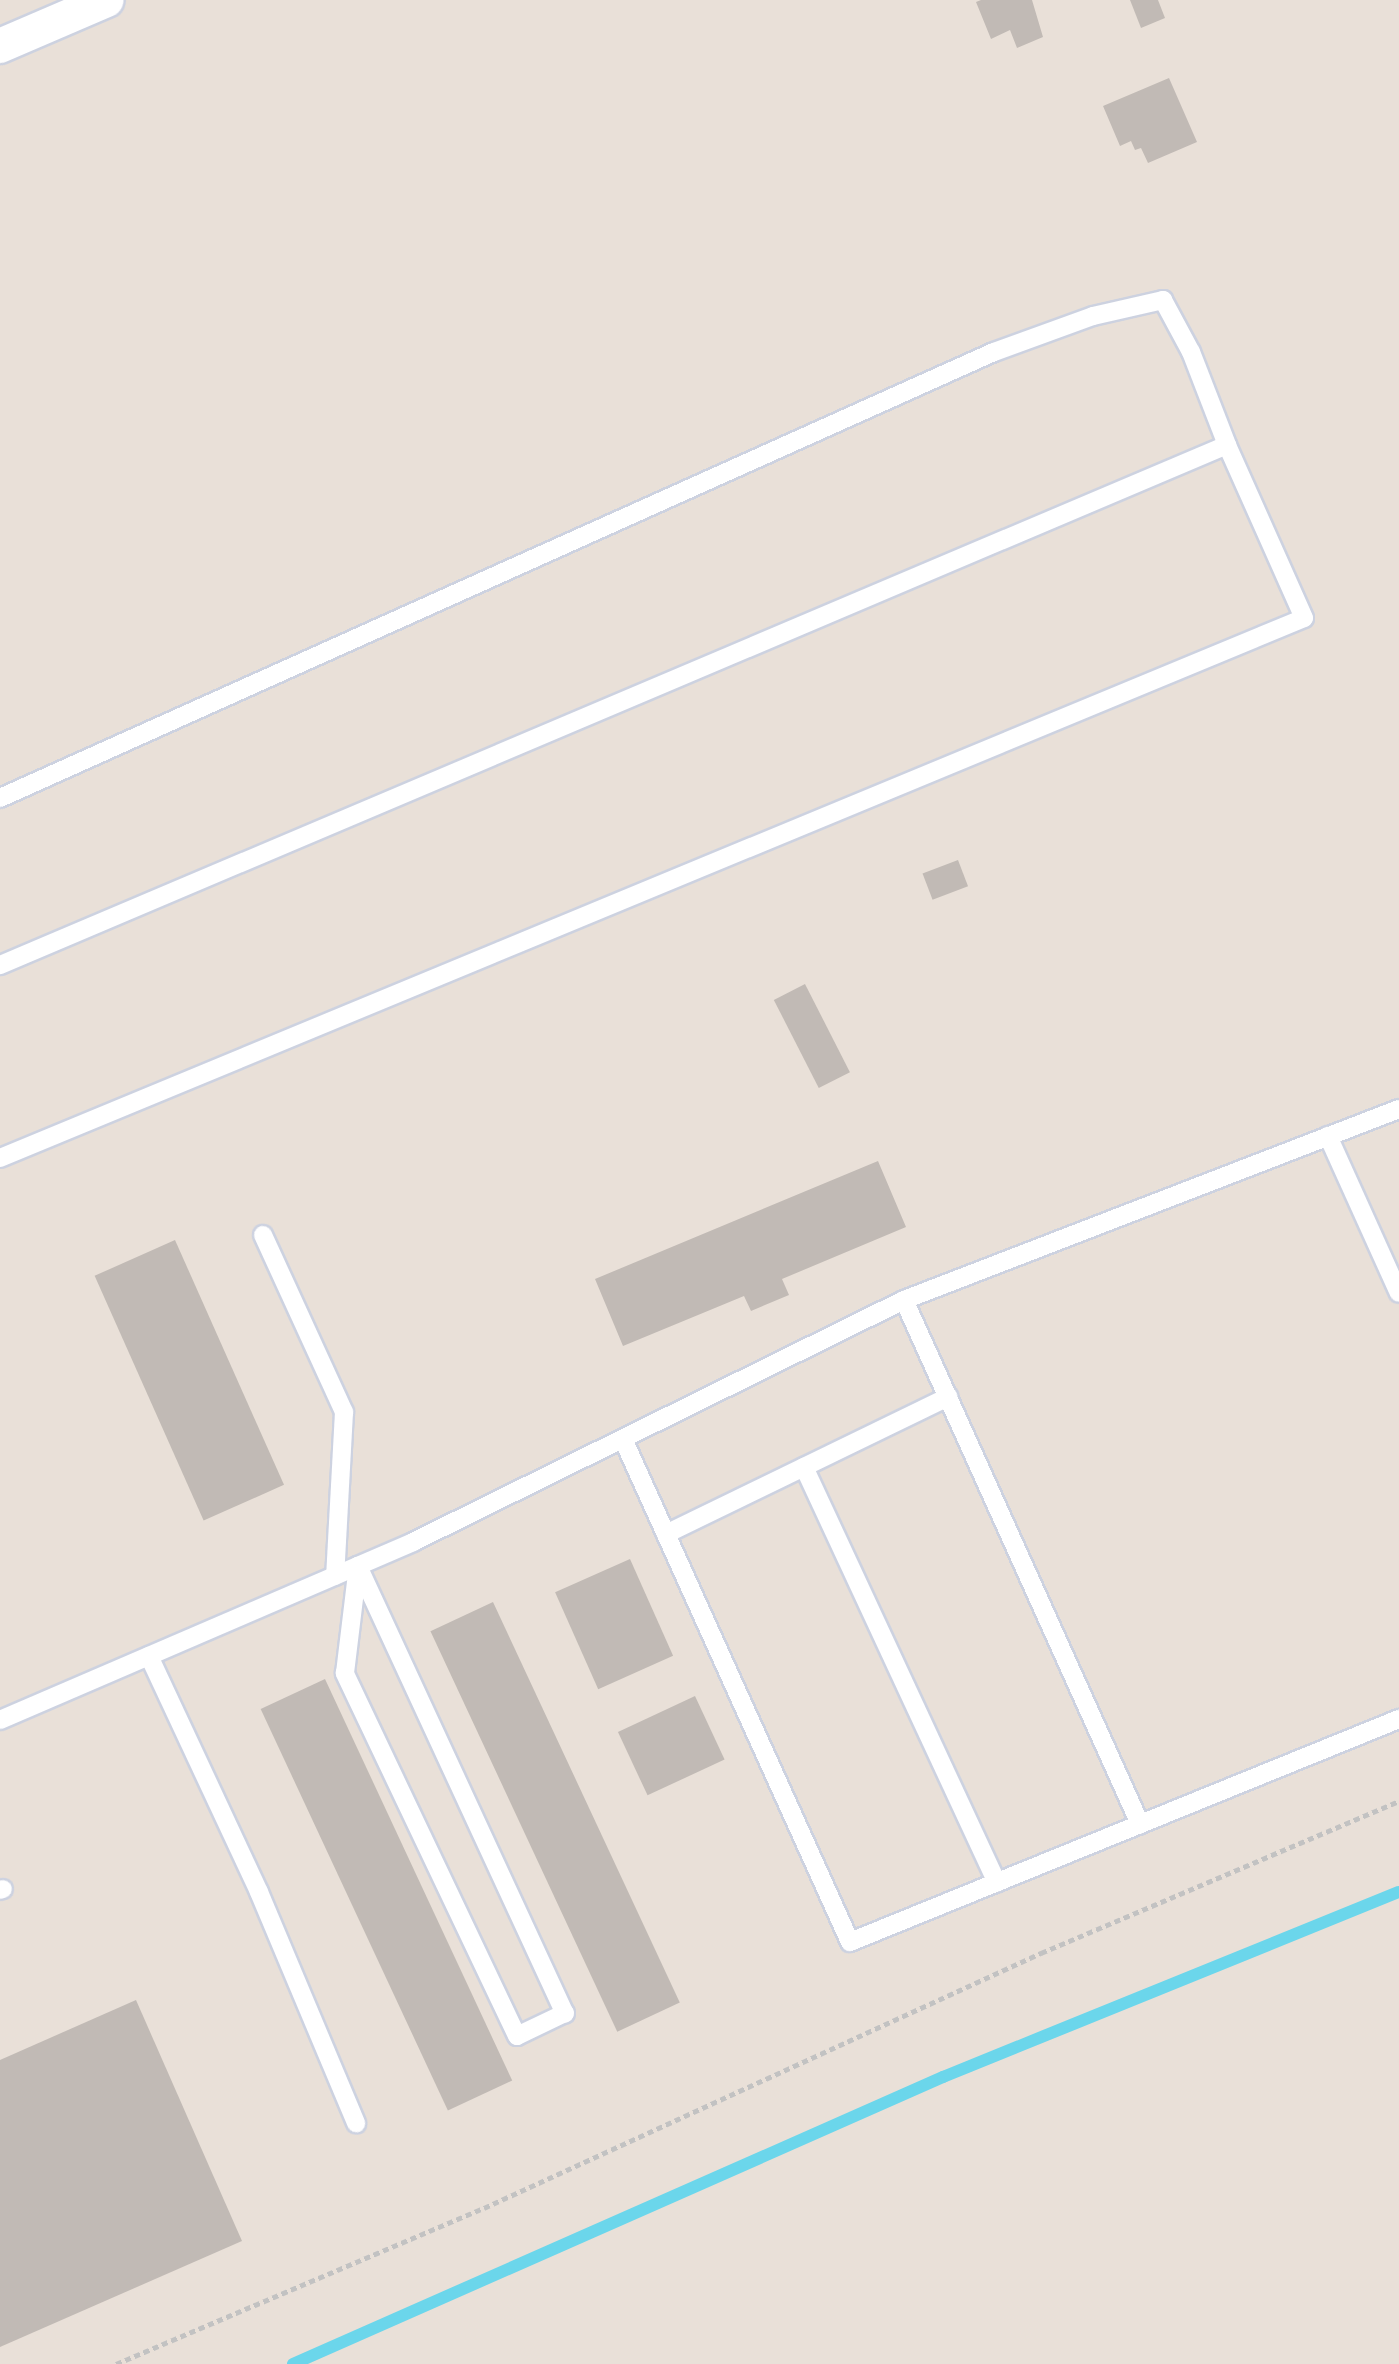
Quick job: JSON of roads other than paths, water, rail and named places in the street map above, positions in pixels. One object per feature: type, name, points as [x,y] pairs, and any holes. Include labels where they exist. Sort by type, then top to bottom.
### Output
[{"type":"street","points":[[0,46],[107,0]]},
{"type":"lane","points":[[0,798],[994,352],[1093,316],[1163,300],[1191,352],[1227,445],[1304,618],[0,1158]]},
{"type":"lane","points":[[0,965],[1227,445]]},
{"type":"lane","points":[[0,1720],[358,1566],[904,1300],[1399,1109]]},
{"type":"lane","points":[[1328,1136],[1399,1293]]},
{"type":"lane","points":[[263,1235],[344,1412],[335,1576]]},
{"type":"lane","points":[[904,1300],[1140,1824]]},
{"type":"lane","points":[[666,1534],[948,1397]]},
{"type":"lane","points":[[623,1439],[850,1942],[1399,1719]]},
{"type":"lane","points":[[804,1467],[997,1882]]},
{"type":"lane","points":[[358,1566],[565,2013],[517,2036],[345,1673],[358,1566]]},
{"type":"lane","points":[[149,1656],[259,1892],[356,2123]]},
{"type":"waterway","points":[[293,2364],[943,2077],[1399,1892]]}]
